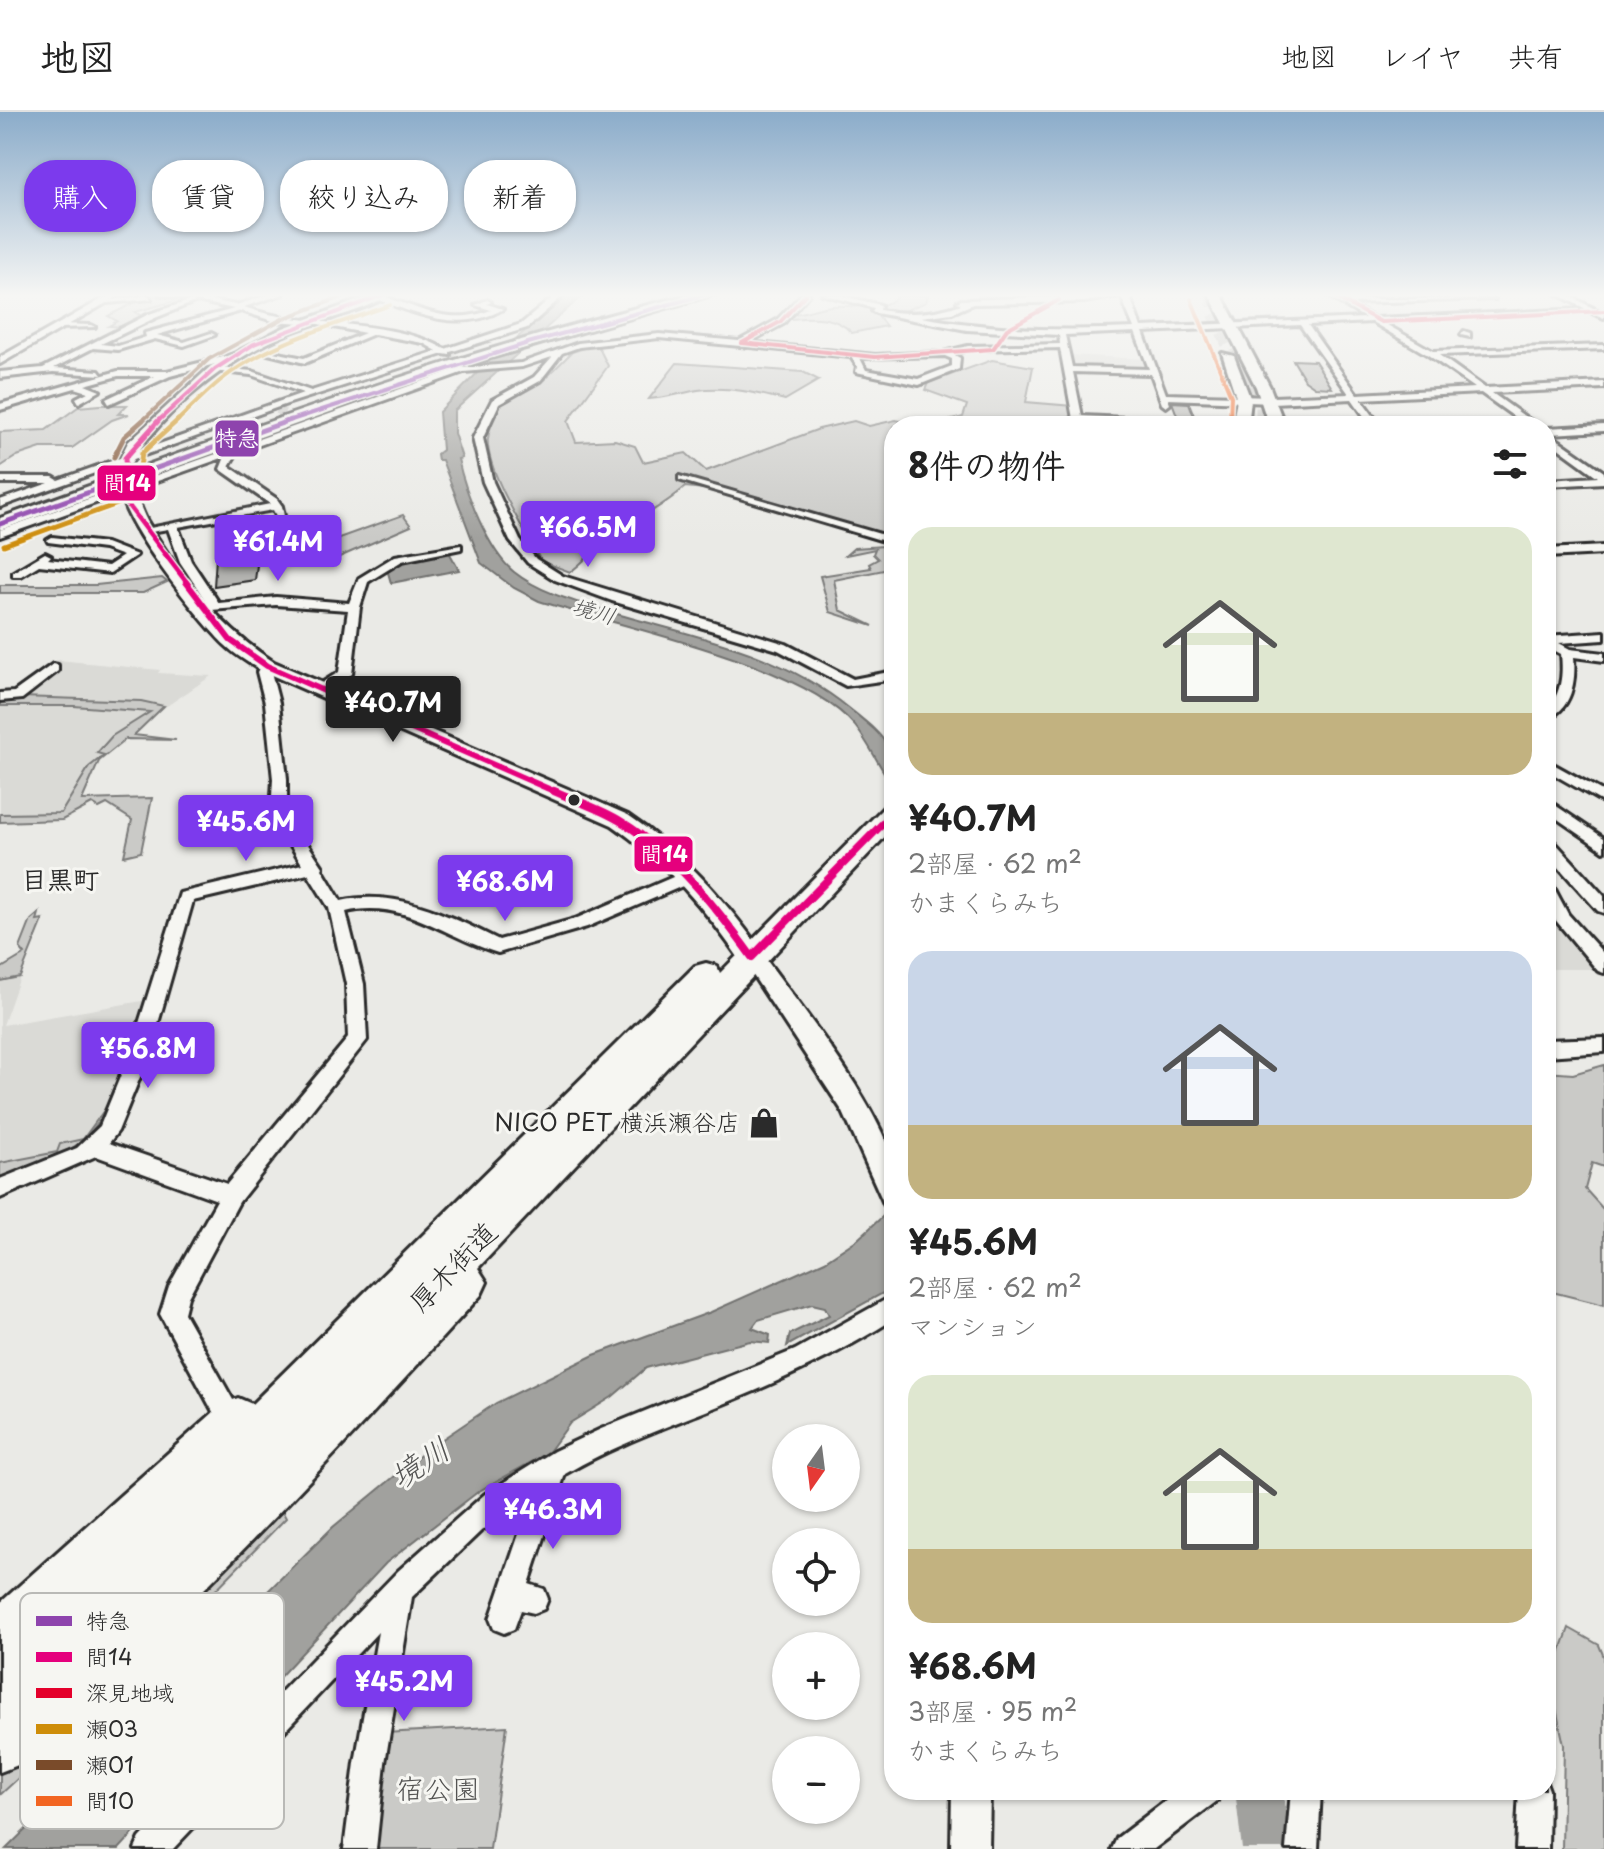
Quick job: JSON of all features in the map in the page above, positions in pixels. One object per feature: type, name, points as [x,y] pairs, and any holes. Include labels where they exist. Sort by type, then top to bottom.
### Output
[{"type":"highway","points":[[0,513],[289,410],[402,375]]},
{"type":"highway","points":[[0,524],[415,375]]},
{"type":"highway","points":[[1234,375],[1244,400],[1245,416]]},
{"type":"highway","points":[[1256,375],[1273,416]]},
{"type":"highway","name":"厚木街道","points":[[132,1593],[229,1499],[573,1125],[884,806]]},
{"type":"highway","points":[[48,1593],[233,1424],[548,1111],[693,1001]]},
{"type":"highway","points":[[168,1593],[337,1422],[590,1150],[693,1001]]},
{"type":"highway","name":"厚木街道","points":[[82,1593],[202,1484],[573,1125]]},
{"type":"highway","points":[[0,1634],[20,1617]]},
{"type":"highway","name":"厚木街道","points":[[0,1667],[20,1649]]},
{"type":"highway","name":"厚木街道","points":[[0,1711],[20,1693]]},
{"type":"highway","points":[[0,1747],[20,1729]]},
{"type":"main road","points":[[125,460],[133,445],[208,375]]},
{"type":"main road","points":[[125,486],[128,505],[140,531],[209,607],[230,640],[267,666],[594,806],[649,838],[746,948]]},
{"type":"street","points":[[0,405],[110,375]]},
{"type":"street","points":[[109,401],[165,375]]},
{"type":"street","points":[[258,375],[310,393]]},
{"type":"street","points":[[0,504],[310,393],[369,375]]},
{"type":"street","points":[[0,534],[125,486],[442,375]]},
{"type":"street","points":[[540,375],[495,402],[478,438],[488,482],[515,541],[532,561],[559,578],[616,598],[782,647],[851,683],[884,677]]},
{"type":"street","points":[[881,375],[919,382],[936,375]]},
{"type":"street","points":[[1070,375],[1077,416]]},
{"type":"street","points":[[1155,375],[1170,416]]},
{"type":"street","points":[[1337,375],[1368,416]]},
{"type":"street","points":[[1462,375],[1519,416]]},
{"type":"street","points":[[73,385],[96,391],[79,400]]},
{"type":"street","points":[[1163,396],[1267,400],[1604,385]]},
{"type":"street","points":[[1556,432],[1604,428]]},
{"type":"street","points":[[1556,441],[1604,479]]},
{"type":"street","points":[[140,531],[279,512],[223,467],[233,454],[231,451]]},
{"type":"street","points":[[683,478],[884,538]]},
{"type":"street","points":[[1556,482],[1604,479]]},
{"type":"street","points":[[0,480],[66,480]]},
{"type":"street","points":[[171,525],[181,540],[187,562],[201,577],[209,607],[256,601],[329,600],[354,607]]},
{"type":"street","points":[[36,561],[110,570],[131,555],[106,546],[52,540]]},
{"type":"street","points":[[106,546],[119,540]]},
{"type":"street","points":[[17,574],[67,541]]},
{"type":"street","points":[[319,689],[345,674],[354,607],[363,580],[399,558],[457,547]]},
{"type":"street","points":[[1556,552],[1604,550]]},
{"type":"street","points":[[1556,639],[1604,636]]},
{"type":"street","points":[[1556,646],[1567,652],[1604,657]]},
{"type":"street","points":[[1556,710],[1565,695],[1569,672],[1567,652]]},
{"type":"street","points":[[233,1424],[172,1314],[177,1294],[231,1195],[358,1040],[355,984],[337,908],[315,867],[279,813],[280,779],[272,703],[264,672],[267,666]]},
{"type":"street","points":[[0,697],[17,696],[53,668]]},
{"type":"street","points":[[1556,770],[1604,798]]},
{"type":"street","points":[[1556,811],[1604,846]]},
{"type":"street","points":[[1556,854],[1604,907]]},
{"type":"street","points":[[0,1189],[41,1175],[84,1154],[108,1131],[139,1055],[186,897],[315,867]]},
{"type":"street","points":[[337,908],[350,904],[396,906],[439,919],[498,947],[581,923],[686,878]]},
{"type":"street","points":[[1556,907],[1604,966]]},
{"type":"street","points":[[746,948],[854,1109],[884,1173]]},
{"type":"street","points":[[1556,1047],[1604,1045]]},
{"type":"street","points":[[92,1146],[231,1195]]},
{"type":"street","points":[[284,1711],[445,1545],[518,1488],[598,1444],[810,1358],[858,1332],[884,1313]]},
{"type":"street","points":[[517,1604],[554,1468]]},
{"type":"street","points":[[360,1849],[370,1763],[400,1590]]},
{"type":"street","points":[[970,1849],[971,1800]]},
{"type":"street","points":[[1128,1849],[1193,1800]]},
{"type":"street","points":[[1302,1849],[1305,1800]]},
{"type":"street","points":[[1532,1849],[1534,1800]]},
{"type":"street","points":[[151,1849],[170,1829]]},
{"type":"shaded area","points":[[58,660],[160,670],[158,673],[211,676],[167,706],[141,701],[21,697],[48,673],[41,673]]},
{"type":"shaded area","points":[[0,706],[74,706],[151,712],[89,767],[61,813],[0,814]]},
{"type":"shaded area","points":[[1556,910],[1600,969],[1556,969]]},
{"type":"shaded area","points":[[20,977],[3,1025],[148,1000],[110,1102],[83,1139],[60,1144],[58,1152],[0,1163],[0,981]]},
{"type":"green space","points":[[549,375],[601,375],[568,421],[576,442],[615,440],[635,446],[643,462],[686,453],[706,471],[819,429],[854,421],[869,426],[884,423],[884,538],[715,490],[685,487],[599,546],[570,572],[541,561],[499,483],[488,439],[500,403]]},
{"type":"green space","points":[[668,375],[809,375],[819,380],[785,400],[720,389],[649,399]]},
{"type":"green space","points":[[950,375],[1031,375],[1026,402],[1073,406],[1077,416],[963,416],[967,405],[925,390],[928,383]]},
{"type":"green space","points":[[127,405],[118,414],[129,414],[112,420],[72,448],[41,448],[17,456],[0,467],[0,432],[46,430],[78,407]]},
{"type":"green space","points":[[403,515],[411,526],[337,558],[319,545]]},
{"type":"green space","points":[[884,546],[884,570],[834,580],[840,610],[873,626],[830,612],[820,576],[871,568],[869,564],[878,559],[873,554],[875,549],[846,555],[854,548]]},
{"type":"green space","points":[[162,578],[167,582],[143,593],[0,593],[0,585],[96,585]]},
{"type":"green space","points":[[21,697],[141,701],[164,706],[134,735],[176,740],[126,739],[99,761],[82,800],[152,798],[141,852],[124,856],[132,820],[107,804],[99,808],[92,804],[62,820],[0,822],[0,814],[61,813],[89,767],[104,755],[97,753],[112,736],[150,712],[74,706],[0,706],[0,700]]},
{"type":"green space","points":[[39,913],[37,921],[43,920],[20,977],[0,981],[0,969],[25,954],[20,948],[31,920]]},
{"type":"green space","points":[[1604,1065],[1604,1167],[1592,1163],[1585,1189],[1604,1210],[1604,1305],[1556,1293],[1556,1073],[1573,1074]]},
{"type":"green space","points":[[123,1071],[114,1095],[110,1102],[119,1073]]},
{"type":"green space","points":[[110,1102],[104,1114],[83,1139]]},
{"type":"green space","points":[[83,1139],[45,1163],[0,1179],[0,1163],[57,1152],[60,1144]]},
{"type":"green space","points":[[279,1505],[286,1518],[213,1593],[184,1593]]},
{"type":"green space","points":[[1569,1628],[1599,1645],[1604,1657],[1604,1849],[1562,1849],[1564,1745],[1556,1708],[1556,1664]]},
{"type":"green space","name":"宿公園","points":[[507,1726],[490,1849],[371,1849],[385,1733]]},
{"type":"green space","points":[[20,1745],[20,1777],[0,1795],[0,1763]]},
{"type":"water","name":"境川","points":[[475,375],[494,375],[454,411],[454,433],[462,458],[458,459],[461,472],[479,520],[495,550],[514,572],[568,599],[732,647],[793,672],[822,689],[879,734],[884,741],[884,772],[855,726],[830,704],[795,683],[707,649],[539,601],[514,588],[481,563],[442,460],[438,460],[437,454],[442,450],[439,412]]},
{"type":"water","points":[[449,552],[459,570],[391,583],[387,569],[402,560]]},
{"type":"water","name":"境川","points":[[884,1215],[884,1293],[787,1346],[790,1334],[829,1315],[825,1307],[812,1304],[758,1320],[752,1328],[770,1335],[769,1343],[750,1341],[646,1368],[612,1397],[570,1423],[548,1453],[479,1491],[386,1563],[284,1672],[284,1593],[266,1593],[333,1527],[429,1448],[496,1403],[594,1355],[711,1312],[825,1261],[858,1239]]},
{"type":"water","points":[[26,1829],[138,1829],[119,1849],[6,1849]]},
{"type":"building","points":[[1302,375],[1324,375],[1332,388],[1315,387]]},
{"type":"building","points":[[1172,402],[1189,403],[1194,416],[1177,416]]},
{"type":"building","points":[[259,550],[255,580],[214,586],[216,558]]},
{"type":"waterway","points":[[1260,1800],[1267,1849]]},
{"type":"tunnel","points":[[1241,375],[1249,393]]},
{"type":"tunnel","points":[[1251,375],[1262,402],[1262,416]]},
{"type":"tunnel","points":[[277,410],[303,420]]},
{"type":"transit line","name":"瀬01","points":[[114,457],[124,437],[191,375]]},
{"type":"transit line","name":"間14","points":[[208,375],[133,445],[125,458],[128,505],[230,640],[267,666],[620,820],[676,865],[723,918],[752,957],[884,822]]},
{"type":"transit line","name":"瀬03","points":[[4,545],[131,499],[137,488],[138,464],[142,453],[228,375]]},
{"type":"transit line","name":"特急","points":[[0,524],[424,375]]},
{"type":"transit line","name":"間10","points":[[1222,375],[1231,396],[1230,416]]},
{"type":"place","name":"NICO PET 横浜瀬谷店","points":[[764,1123]]},
{"type":"district","name":"目黒町","points":[[60,880]]}]
